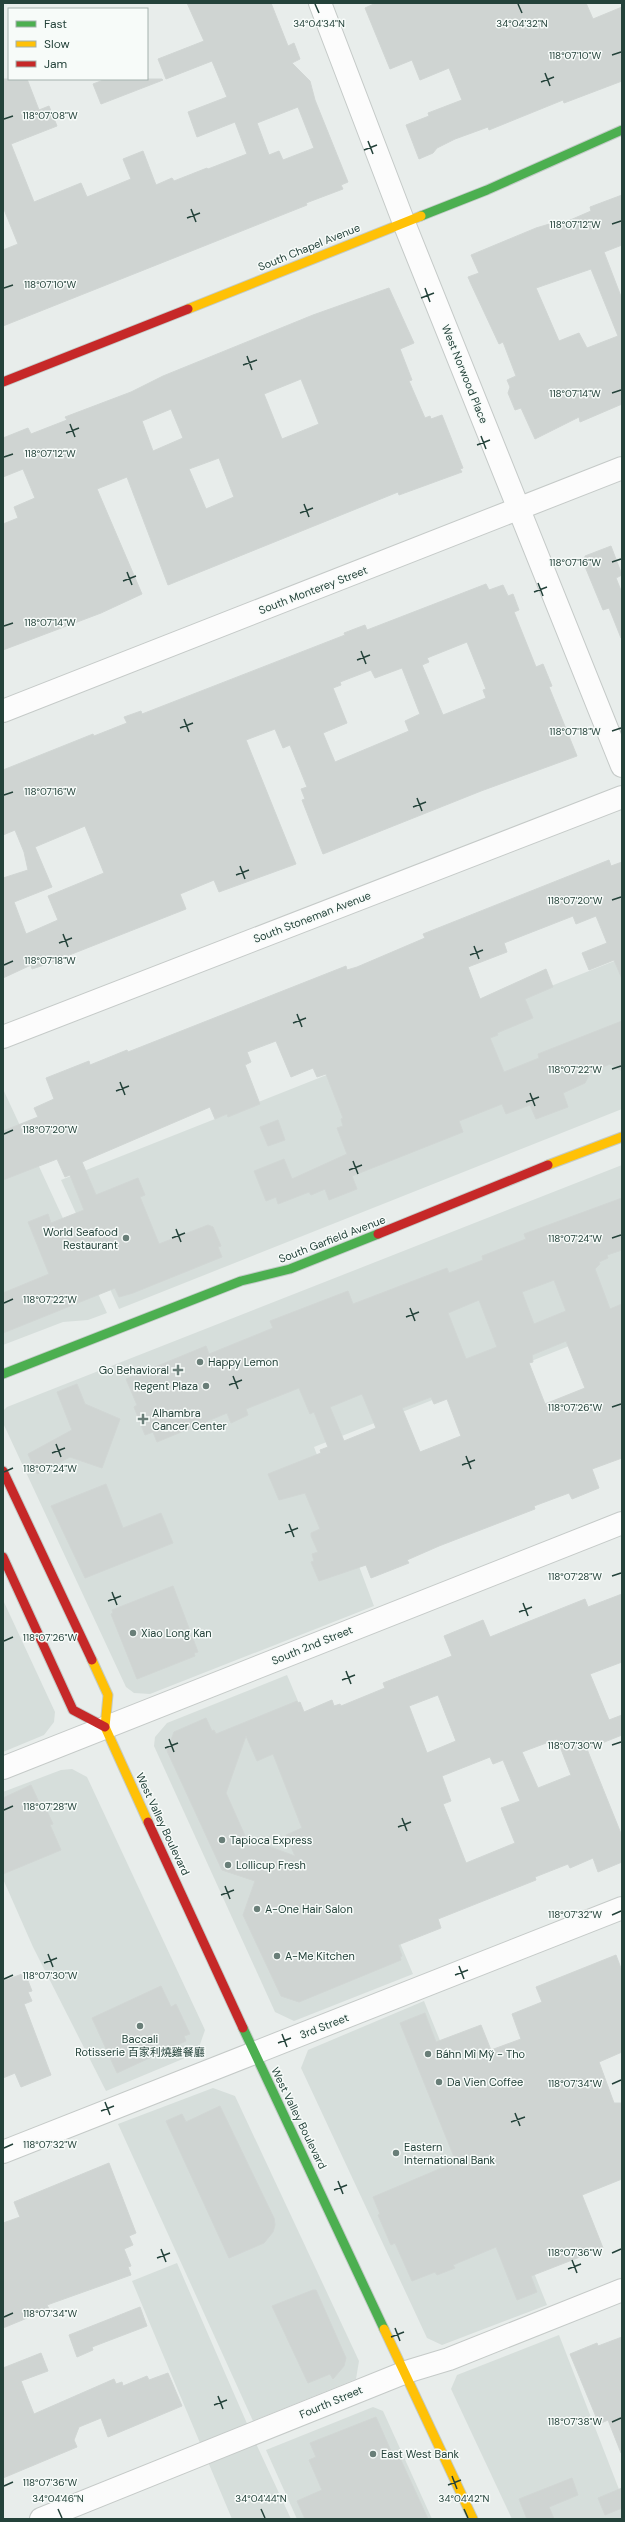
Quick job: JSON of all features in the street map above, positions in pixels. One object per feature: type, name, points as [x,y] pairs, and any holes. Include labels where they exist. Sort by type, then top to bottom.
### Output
[{"type":"main road","name":"South Chapel Avenue","points":[[3,382],[534,171],[622,130]]},
{"type":"main road","name":"South Garfield Avenue","points":[[3,1374],[241,1281],[290,1269],[338,1251],[482,1191],[622,1138]]},
{"type":"main road","name":"West Valley Boulevard","points":[[3,1471],[108,1695],[105,1727],[254,2053],[406,2372],[473,2519]]},
{"type":"main road","points":[[3,1557],[74,1710],[105,1727]]},
{"type":"street","name":"West Norwood Place","points":[[320,3],[404,223],[622,766]]},
{"type":"street","name":"South Monterey Street","points":[[3,710],[519,510],[622,468]]},
{"type":"street","name":"South Stoneman Avenue","points":[[3,1037],[622,797]]},
{"type":"street","name":"South 2nd Street","points":[[3,1768],[622,1523]]},
{"type":"street","name":"3rd Street","points":[[3,2152],[622,1908]]},
{"type":"street","name":"Fourth Street","points":[[41,2519],[406,2372],[449,2359],[622,2290]]},
{"type":"shaded area","points":[[622,958],[622,1109],[119,1309],[61,1180]]},
{"type":"shaded area","points":[[3,1089],[107,1313],[88,1320],[63,1322],[3,1345]]},
{"type":"shaded area","points":[[622,1165],[622,1325],[314,1447],[374,1606],[150,1694],[134,1693],[126,1687],[3,1423],[3,1411],[7,1407]]},
{"type":"shaded area","points":[[3,1600],[55,1712],[54,1722],[44,1735],[3,1752]]},
{"type":"shaded area","points":[[287,1675],[413,1974],[294,2021],[275,2012],[154,1746],[155,1737],[167,1723]]},
{"type":"shaded area","points":[[72,1769],[87,1777],[205,2030],[197,2053],[106,2091],[33,1947],[3,1879],[3,1792],[61,1770]]},
{"type":"shaded area","points":[[424,2001],[547,2305],[442,2345],[427,2338],[301,2068],[308,2050]]},
{"type":"shaded area","points":[[213,2088],[235,2096],[359,2361],[356,2379],[253,2421],[118,2124]]},
{"type":"shaded area","points":[[177,2263],[252,2435],[291,2519],[232,2519],[132,2281]]},
{"type":"shaded area","points":[[559,2335],[622,2497],[622,2519],[512,2519],[451,2389],[457,2375]]},
{"type":"shaded area","points":[[373,2407],[383,2411],[432,2519],[297,2519],[266,2450]]},
{"type":"building","points":[[187,3],[271,3],[288,46],[294,43],[300,59],[292,63],[310,81],[315,100],[348,182],[341,185],[343,189],[306,203],[307,205],[3,326],[3,250],[18,244],[3,207],[3,79],[27,80],[39,110],[49,106],[57,126],[11,144],[34,202],[81,183],[87,197],[131,179],[123,159],[143,151],[156,185],[172,178],[174,181],[247,154],[235,122],[197,137],[188,112],[227,97],[212,61],[166,79],[158,59],[204,41]],"holes":[[[298,107],[314,148],[283,160],[279,151],[269,155],[257,123]]]},
{"type":"building","points":[[376,3],[586,3],[593,19],[622,7],[622,81],[564,103],[563,100],[489,130],[488,127],[455,139],[437,148],[433,153],[419,159],[406,125],[429,116],[428,113],[462,100],[449,68],[420,80],[412,60],[390,69],[365,8]]},
{"type":"building","points":[[103,80],[163,80],[101,104],[93,84]]},
{"type":"building","points":[[622,195],[622,245],[604,252],[622,299],[622,404],[580,422],[579,417],[535,439],[521,408],[515,410],[508,393],[510,387],[507,380],[516,376],[503,342],[499,344],[468,277],[479,273],[471,255],[536,228],[556,222],[561,224],[591,211],[590,207]],"holes":[[[591,269],[618,336],[587,348],[579,333],[559,341],[536,288]]]},
{"type":"building","points":[[389,288],[414,343],[400,349],[412,380],[409,381],[425,418],[430,416],[431,419],[442,415],[463,468],[460,469],[462,472],[399,495],[398,492],[168,585],[127,477],[97,489],[142,594],[101,613],[3,650],[3,524],[18,518],[14,507],[35,498],[23,469],[3,477],[3,438],[28,428],[31,434],[67,420],[65,417],[131,392],[163,376],[313,315]],"holes":[[[301,379],[319,424],[282,439],[264,394]],[[171,409],[183,438],[153,451],[142,421]],[[219,458],[234,497],[206,509],[189,469]]]},
{"type":"building","points":[[611,546],[622,575],[616,578],[622,593],[621,638],[609,608],[603,610],[584,564],[585,556]]},
{"type":"building","points":[[486,584],[489,590],[503,585],[508,596],[513,594],[519,610],[514,612],[536,667],[543,664],[552,686],[549,687],[577,756],[481,791],[323,854],[302,800],[305,799],[301,789],[307,787],[290,745],[283,748],[275,729],[246,740],[296,864],[219,892],[214,880],[180,894],[186,909],[44,965],[32,969],[31,965],[3,978],[3,878],[28,870],[24,852],[15,830],[3,835],[3,770],[93,734],[94,736],[127,723],[124,717],[141,711],[142,714],[345,635],[344,633],[365,625],[367,630]],"holes":[[[467,642],[486,689],[483,690],[486,698],[443,715],[422,665],[429,662],[427,658]],[[402,668],[420,714],[405,721],[409,731],[335,762],[323,733],[347,723],[333,688],[341,685],[340,682],[371,670],[375,678]],[[85,826],[104,873],[48,896],[58,920],[26,934],[14,902],[52,887],[35,847]]]},
{"type":"building","points":[[609,860],[611,866],[622,862],[622,979],[614,960],[589,970],[582,953],[607,943],[596,916],[576,924],[573,916],[504,943],[507,952],[468,967],[480,999],[546,969],[553,987],[525,999],[533,1018],[497,1033],[498,1035],[490,1038],[504,1072],[539,1058],[538,1054],[622,1021],[622,1071],[610,1064],[590,1073],[585,1083],[563,1093],[568,1107],[536,1119],[530,1105],[506,1114],[502,1104],[459,1121],[463,1132],[352,1176],[357,1189],[329,1200],[325,1189],[311,1195],[309,1192],[278,1204],[276,1197],[266,1201],[254,1171],[284,1159],[292,1179],[347,1154],[337,1128],[343,1126],[341,1119],[343,1118],[326,1074],[317,1077],[313,1068],[291,1077],[276,1041],[247,1052],[251,1062],[245,1065],[260,1104],[228,1117],[227,1114],[215,1119],[210,1107],[82,1162],[96,1195],[138,1178],[145,1195],[140,1197],[159,1244],[208,1225],[213,1227],[221,1246],[218,1247],[222,1257],[133,1293],[119,1297],[115,1288],[3,1333],[3,1293],[49,1274],[28,1222],[48,1214],[51,1223],[84,1210],[70,1175],[65,1177],[57,1159],[3,1180],[3,1131],[38,1117],[34,1108],[54,1099],[46,1078],[89,1061],[90,1065],[127,1050],[128,1052],[346,966],[347,970],[357,967],[425,938],[423,934]]},
{"type":"building","points":[[278,1120],[285,1140],[268,1146],[260,1127]]},
{"type":"building","points":[[622,1198],[622,1250],[607,1255],[608,1258],[599,1262],[600,1264],[595,1269],[610,1309],[622,1304],[622,1458],[592,1469],[599,1488],[572,1499],[569,1493],[534,1506],[535,1509],[439,1546],[407,1560],[409,1563],[371,1578],[366,1565],[319,1581],[311,1562],[314,1561],[312,1554],[318,1552],[311,1533],[320,1529],[305,1493],[279,1500],[268,1474],[321,1453],[320,1450],[328,1447],[314,1412],[310,1414],[299,1388],[246,1409],[248,1415],[231,1423],[227,1413],[157,1442],[153,1432],[145,1435],[134,1407],[137,1405],[126,1379],[206,1346],[209,1354],[273,1328],[270,1321],[348,1291],[353,1304],[447,1268],[449,1273],[483,1260],[482,1256],[526,1239],[524,1234]],"holes":[[[554,1280],[566,1311],[534,1324],[522,1292]],[[479,1300],[497,1347],[466,1359],[448,1313]],[[566,1341],[585,1388],[545,1404],[529,1363],[533,1362],[532,1355]],[[362,1394],[376,1428],[344,1441],[330,1407]],[[431,1397],[434,1404],[447,1399],[461,1436],[420,1452],[402,1408]]]},
{"type":"building","points":[[77,1384],[85,1404],[120,1419],[102,1468],[70,1457],[37,1474],[28,1454],[72,1430],[57,1392]]},
{"type":"building","points":[[106,1484],[123,1528],[161,1513],[173,1543],[85,1578],[51,1506]]},
{"type":"building","points":[[173,1586],[198,1652],[194,1653],[195,1656],[137,1679],[111,1614],[113,1613],[112,1610]]},
{"type":"building","points":[[622,1594],[622,1662],[590,1674],[609,1720],[622,1715],[622,1735],[587,1749],[622,1836],[622,1862],[598,1872],[593,1858],[570,1868],[568,1864],[535,1877],[536,1880],[438,1919],[441,1928],[398,1945],[402,1956],[400,1957],[401,1960],[299,2002],[281,1996],[243,1915],[255,1881],[222,1870],[167,1751],[174,1732],[206,1718],[212,1731],[214,1730],[216,1734],[297,1701],[298,1703],[300,1702],[304,1712],[332,1700],[334,1706],[340,1704],[341,1706],[385,1688],[383,1683],[452,1656],[444,1636],[483,1620],[490,1637],[585,1599],[588,1607]],"holes":[[[438,1695],[456,1741],[427,1753],[409,1706]],[[246,1736],[257,1761],[273,1754],[302,1828],[286,1835],[295,1856],[246,1838],[226,1793]],[[557,1739],[571,1775],[538,1788],[522,1752]],[[490,1757],[493,1764],[503,1760],[520,1801],[501,1808],[515,1843],[466,1863],[443,1804],[451,1801],[442,1776]]]},
{"type":"building","points":[[31,1785],[43,1811],[46,1809],[53,1824],[50,1825],[61,1850],[3,1874],[3,1798]]},
{"type":"building","points":[[616,1955],[622,1971],[622,2052],[599,2062],[614,2103],[622,2103],[622,2179],[582,2195],[603,2248],[531,2276],[537,2292],[517,2300],[496,2247],[453,2265],[455,2268],[437,2275],[435,2272],[412,2281],[395,2243],[391,2245],[378,2215],[380,2214],[373,2197],[456,2162],[400,2023],[425,2013],[436,2042],[481,2025],[491,2050],[521,2039],[512,2014],[542,2002],[536,1987]]},
{"type":"building","points":[[25,1973],[32,1991],[28,1992],[32,2001],[24,2004],[51,2075],[21,2087],[15,2073],[3,2078],[3,1981]]},
{"type":"building","points":[[161,1986],[171,2007],[176,2004],[190,2034],[184,2036],[186,2041],[117,2073],[92,2018]]},
{"type":"building","points":[[220,2106],[274,2218],[275,2225],[273,2232],[264,2243],[229,2258],[166,2121],[182,2114],[186,2122]]},
{"type":"building","points":[[109,2163],[136,2233],[129,2236],[133,2245],[124,2249],[131,2266],[128,2267],[131,2275],[47,2305],[49,2309],[3,2328],[3,2223],[20,2217],[14,2202]]},
{"type":"building","points":[[316,2290],[346,2358],[344,2366],[333,2379],[330,2374],[308,2383],[272,2306]]},
{"type":"building","points":[[140,2307],[147,2326],[92,2347],[93,2350],[77,2357],[69,2335]]},
{"type":"building","points":[[622,2337],[621,2453],[608,2420],[599,2424],[570,2354],[597,2343],[598,2346]]},
{"type":"building","points":[[41,2353],[48,2371],[21,2381],[34,2414],[114,2379],[116,2384],[122,2382],[123,2386],[147,2376],[149,2380],[168,2373],[182,2406],[108,2437],[101,2418],[79,2427],[74,2440],[77,2447],[3,2478],[3,2368]]},
{"type":"building","points":[[376,2417],[395,2460],[400,2458],[428,2519],[305,2519],[297,2501],[322,2490],[309,2460],[316,2457],[310,2443]]},
{"type":"building","points":[[572,2478],[578,2495],[549,2507],[554,2519],[527,2519],[519,2499]]},
{"type":"building","points":[[622,2488],[622,2508],[605,2515],[598,2498]]},
{"type":"traffic: fast","points":[[421,216],[487,190],[622,130]]},
{"type":"traffic: fast","points":[[3,1374],[241,1281],[290,1269],[378,1234]]},
{"type":"traffic: fast","points":[[243,2028],[384,2329]]},
{"type":"traffic: slow","points":[[188,309],[421,216]]},
{"type":"traffic: slow","points":[[548,1165],[622,1137]]},
{"type":"traffic: slow","points":[[92,1660],[108,1695],[105,1727],[148,1822]]},
{"type":"traffic: slow","points":[[384,2329],[473,2519]]},
{"type":"traffic: jam","points":[[3,382],[188,309]]},
{"type":"traffic: jam","points":[[378,1234],[548,1165]]},
{"type":"traffic: jam","points":[[3,1471],[92,1660]]},
{"type":"traffic: jam","points":[[3,1557],[73,1710],[105,1727]]},
{"type":"traffic: jam","points":[[148,1822],[243,2028]]},
{"type":"place","name":"World Seafood Restaurant","points":[[126,1238]]},
{"type":"place","name":"Happy Lemon","points":[[200,1362]]},
{"type":"place","name":"Go Behavioral","points":[[178,1370]]},
{"type":"place","name":"Regent Plaza","points":[[206,1386]]},
{"type":"place","name":"Alhambra Cancer Center","points":[[143,1419]]},
{"type":"place","name":"Xiao Long Kan","points":[[133,1633]]},
{"type":"place","name":"Tapioca Express","points":[[222,1840]]},
{"type":"place","name":"Lollicup Fresh","points":[[228,1865]]},
{"type":"place","name":"A-One Hair Salon","points":[[257,1909]]},
{"type":"place","name":"A-Me Kitchen","points":[[277,1956]]},
{"type":"place","name":"Baccali Rotisserie 百家利燒雞餐廳","points":[[140,2026]]},
{"type":"place","name":"Báhn Mì Mỹ - Tho","points":[[428,2054]]},
{"type":"place","name":"Da Vien Coffee","points":[[439,2082]]},
{"type":"place","name":"Eastern International Bank","points":[[396,2153]]},
{"type":"place","name":"East West Bank","points":[[373,2454]]}]
